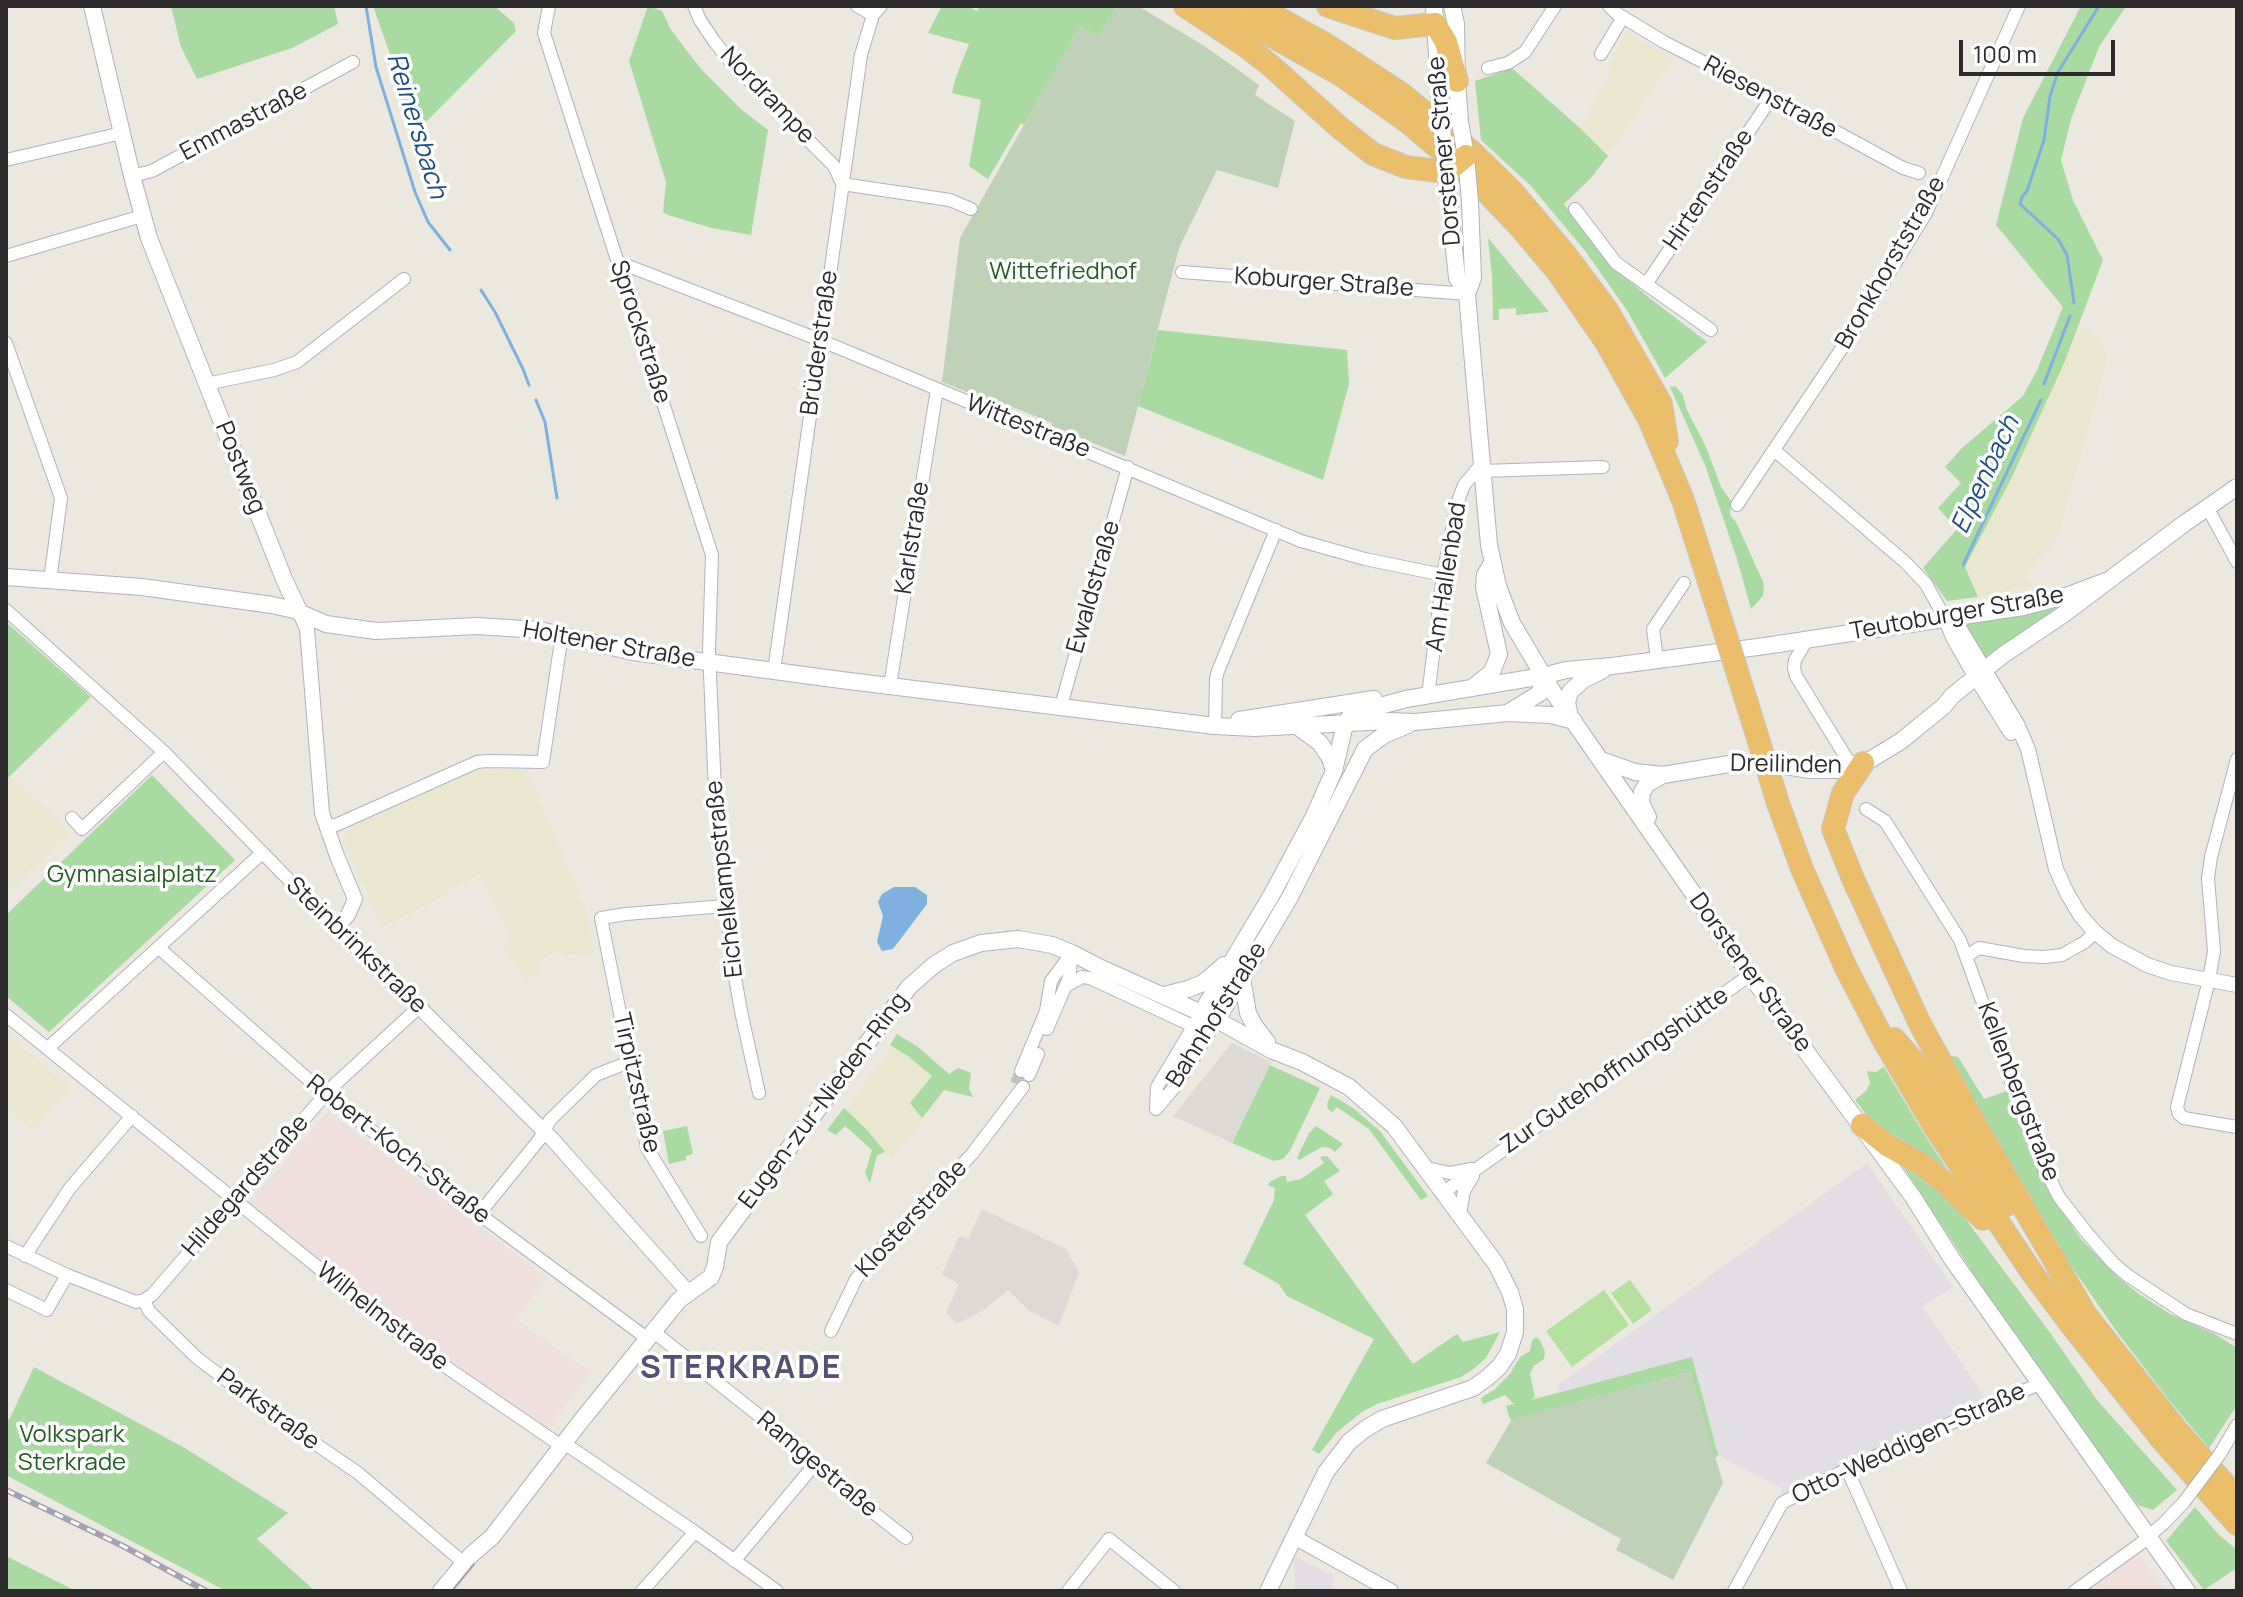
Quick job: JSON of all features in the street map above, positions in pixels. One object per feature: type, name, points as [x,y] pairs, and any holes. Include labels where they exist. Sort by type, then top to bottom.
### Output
[{"type":"highway","points":[[1185,6],[1259,56],[1373,154],[1406,167],[1446,172],[1466,156]]},
{"type":"highway","points":[[1216,6],[1353,83],[1409,123],[1472,177],[1519,226],[1590,317],[1636,393],[1671,470],[1701,554],[1779,806],[1828,930],[1869,1012],[1934,1126],[2033,1274],[2117,1386],[2237,1524]]},
{"type":"highway","points":[[1257,6],[1327,45],[1402,94],[1472,152],[1532,214],[1580,273],[1630,346],[1661,404],[1671,470]]},
{"type":"highway","points":[[1328,6],[1395,28],[1435,15],[1457,81]]},
{"type":"highway","points":[[1858,765],[1843,793],[1833,829],[1920,1024],[2086,1315]]},
{"type":"highway","points":[[1869,1012],[1917,1065],[1997,1190],[2086,1315],[2167,1418],[2237,1498]]},
{"type":"highway","points":[[1862,1125],[1945,1183],[1969,1204],[2033,1274]]},
{"type":"main road","name":"Postweg","points":[[92,6],[142,216],[206,384],[300,613]]},
{"type":"main road","name":"Dorstener Straße","points":[[1452,6],[1456,24],[1460,122],[1470,202],[1473,278],[1467,294],[1481,468],[1492,563],[1512,623],[1543,676],[1750,975],[1862,1125],[2039,1384],[2187,1591]]},
{"type":"main road","name":"Dorstener Straße","points":[[1435,15],[1440,105],[1457,278],[1467,294]]},
{"type":"main road","name":"Teutoburger Straße","points":[[1979,673],[2237,487]]},
{"type":"main road","points":[[1471,688],[1492,672],[1499,654],[1484,587],[1485,575],[1492,563]]},
{"type":"main road","name":"Holtener Straße","points":[[6,577],[158,589],[272,605],[321,623],[376,631],[492,627],[540,630],[633,652],[1215,726],[1415,722],[1508,713],[1572,717]]},
{"type":"main road","name":"Teutoburger Straße","points":[[1543,676],[1566,670],[1946,620],[2047,602],[2106,581]]},
{"type":"main road","points":[[1572,717],[1567,698],[1572,689],[1612,666]]},
{"type":"main road","name":"Dreilinden","points":[[1601,760],[1635,772],[1663,775],[1735,763],[1823,771],[1858,765],[1901,741],[1979,673]]},
{"type":"main road","name":"Holtener Straße","points":[[1350,722],[1366,708],[1543,676]]},
{"type":"main road","points":[[1508,713],[1540,693],[1543,676]]},
{"type":"main road","name":"Holtener Straße","points":[[1215,726],[1331,705],[1375,699],[1406,699]]},
{"type":"main road","points":[[1331,705],[1350,722],[1365,749],[1384,735],[1415,722]]},
{"type":"main road","name":"Bahnhofstraße","points":[[1204,1020],[1234,956],[1299,844],[1334,771],[1350,722]]},
{"type":"main road","points":[[1297,726],[1320,743],[1334,771]]},
{"type":"main road","name":"Bahnhofstraße","points":[[1204,1020],[1242,978],[1290,897],[1365,749]]},
{"type":"main road","points":[[1663,775],[1647,784],[1641,799],[1666,854]]},
{"type":"main road","name":"Eugen-zur-Nieden-Ring","points":[[441,1591],[464,1563],[492,1537],[679,1300],[711,1277],[719,1242],[882,1021],[917,979],[953,953],[994,941],[1030,941],[1072,953],[1164,995],[1204,1020],[1302,1062],[1355,1091],[1394,1126],[1427,1168],[1496,1264],[1510,1292],[1515,1325],[1508,1354],[1495,1371],[1473,1388],[1390,1416],[1354,1437],[1326,1472],[1268,1591]]},
{"type":"main road","points":[[1164,995],[1203,983],[1234,956]]},
{"type":"main road","points":[[1242,978],[1248,1013],[1271,1050]]},
{"type":"street","name":"Sprockstraße","points":[[549,6],[544,33],[712,555],[710,662]]},
{"type":"street","name":"Nordrampe","points":[[694,6],[700,20],[729,60],[834,166],[842,184]]},
{"type":"street","name":"Brüderstraße","points":[[774,671],[861,55],[877,11],[857,6]]},
{"type":"street","points":[[1488,68],[1508,63],[1525,52],[1555,6]]},
{"type":"street","name":"Riesenstraße","points":[[1609,6],[1715,69],[1893,164],[1919,173]]},
{"type":"street","name":"Bronkhorststraße","points":[[1737,505],[1852,333],[1926,213],[2019,6]]},
{"type":"street","points":[[1601,54],[1623,17]]},
{"type":"street","name":"Emmastraße","points":[[132,176],[152,171],[353,62]]},
{"type":"street","name":"Hirtenstraße","points":[[1647,283],[1772,97]]},
{"type":"street","points":[[6,160],[122,133]]},
{"type":"street","points":[[842,184],[950,200],[971,209]]},
{"type":"street","points":[[1575,209],[1616,263],[1711,330]]},
{"type":"street","points":[[6,256],[142,216]]},
{"type":"street","name":"Wittestraße","points":[[618,262],[821,341],[1276,530],[1333,551],[1443,575]]},
{"type":"street","name":"Koburger Straße","points":[[1182,272],[1467,294]]},
{"type":"street","points":[[206,384],[297,362],[404,279]]},
{"type":"street","points":[[6,343],[61,498],[50,581]]},
{"type":"street","name":"Karlstraße","points":[[890,686],[937,389]]},
{"type":"street","points":[[1774,450],[1905,562],[1926,584],[1953,637],[2017,724],[2028,749],[2056,869],[2071,901],[2095,932],[2112,946],[2147,965],[2171,973],[2237,985]]},
{"type":"street","name":"Ewaldstraße","points":[[1061,706],[1128,467]]},
{"type":"street","points":[[1481,468],[1603,467]]},
{"type":"street","name":"Am Hallenbad","points":[[1428,696],[1443,575],[1459,493],[1481,468]]},
{"type":"street","points":[[2207,507],[2237,562]]},
{"type":"street","points":[[1215,726],[1218,671],[1276,530]]},
{"type":"street","points":[[1657,659],[1653,629],[1684,583]]},
{"type":"street","name":"Steinbrinkstraße","points":[[8,610],[164,752],[336,928],[544,1130],[688,1292]]},
{"type":"street","name":"Postweg","points":[[300,613],[309,641],[320,796],[326,827],[355,899],[348,915],[336,928]]},
{"type":"street","points":[[326,827],[477,762],[543,762],[562,634]]},
{"type":"street","points":[[1807,640],[1795,660],[1796,676],[1858,765]]},
{"type":"street","name":"Eichelkampstraße","points":[[710,662],[712,742],[725,906],[742,1016],[759,1093]]},
{"type":"street","points":[[1979,673],[1990,699],[2030,765]]},
{"type":"street","points":[[1944,706],[1971,694],[1990,699]]},
{"type":"street","points":[[72,818],[82,829],[164,752]]},
{"type":"street","points":[[2237,759],[2213,847],[2208,878],[2214,941],[2209,980],[2177,1107],[2179,1114],[2192,1120],[2237,1127]]},
{"type":"street","name":"Kellenbergstraße","points":[[1866,809],[1885,821],[1960,940],[2039,1158],[2059,1197],[2113,1263],[2127,1275],[2186,1314],[2236,1335]]},
{"type":"street","points":[[48,1048],[262,853]]},
{"type":"street","name":"Tirpitzstraße","points":[[701,1236],[649,1153],[601,918],[725,906]]},
{"type":"street","points":[[1967,956],[1979,948],[2024,956],[2062,955],[2085,942],[2095,932]]},
{"type":"street","name":"Robert-Koch-Straße","points":[[159,948],[326,1095],[479,1214],[651,1336]]},
{"type":"street","points":[[1072,953],[1070,983],[1025,1073],[1046,1011],[1051,981],[1072,953]]},
{"type":"street","name":"Zur Gutehoffnungshütte","points":[[1444,1192],[1750,975]]},
{"type":"street","name":"Eugen-zur-Nieden-Ring","points":[[1070,983],[1082,977],[1090,978],[1204,1020]]},
{"type":"street","name":"Hildegardstraße","points":[[144,1300],[152,1295],[326,1095],[419,1007]]},
{"type":"street","name":"Wilhelmstraße","points":[[6,1015],[414,1345],[557,1443],[564,1443],[777,1591]]},
{"type":"street","name":"Bahnhofstraße","points":[[1204,1020],[1178,1083],[1156,1109],[1157,1087],[1204,1020]]},
{"type":"street","points":[[479,1214],[539,1140],[550,1120],[596,1075],[629,1062]]},
{"type":"street","name":"Klosterstraße","points":[[831,1331],[856,1279],[894,1234],[972,1154],[1003,1113],[1019,1085]]},
{"type":"street","points":[[25,1256],[70,1188],[132,1116]]},
{"type":"street","name":"Zur Gutehoffnungshütte","points":[[1427,1168],[1450,1173],[1479,1168]]},
{"type":"street","name":"Zur Gutehoffnungshütte","points":[[1460,1214],[1464,1191],[1479,1168]]},
{"type":"street","points":[[6,1246],[67,1275],[136,1302],[144,1300]]},
{"type":"street","points":[[6,1290],[47,1310],[67,1275]]},
{"type":"street","name":"Parkstraße","points":[[144,1300],[149,1311],[197,1358],[358,1473],[464,1563]]},
{"type":"street","name":"Ramgestraße","points":[[651,1336],[777,1430],[906,1538]]},
{"type":"street","name":"Otto-Weddigen-Straße","points":[[1734,1591],[1782,1503],[1847,1469],[2039,1384]]},
{"type":"street","points":[[2075,1591],[2148,1537],[2184,1502],[2220,1454],[2237,1425]]},
{"type":"street","points":[[734,1561],[815,1464]]},
{"type":"street","points":[[1847,1469],[1901,1591]]},
{"type":"street","points":[[642,1591],[695,1532]]},
{"type":"street","points":[[1294,1537],[1391,1591]]},
{"type":"street","points":[[1068,1591],[1109,1539],[1174,1591]]},
{"type":"shaded area","points":[[1626,32],[1673,57],[1608,156],[1581,129]]},
{"type":"shaded area","points":[[2081,328],[2095,337],[2108,356],[2059,532],[2026,572],[2032,587],[1978,597],[1965,567],[2012,477]]},
{"type":"shaded area","points":[[488,768],[520,770],[530,777],[589,919],[594,952],[564,956],[558,949],[537,965],[539,969],[527,980],[502,946],[512,940],[481,874],[382,928],[344,842],[347,831],[352,827],[472,772]]},
{"type":"shaded area","points":[[12,777],[70,834],[6,893],[6,783]]},
{"type":"shaded area","points":[[6,1034],[70,1086],[33,1130],[6,1106]]},
{"type":"shaded area","points":[[1232,1043],[1271,1062],[1232,1143],[1173,1116]]},
{"type":"shaded area","points":[[895,1044],[948,1088],[892,1159],[844,1113]]},
{"type":"shaded area","points":[[328,1111],[546,1277],[517,1320],[591,1373],[545,1431],[245,1207]]},
{"type":"shaded area","points":[[1867,1163],[1953,1287],[1922,1306],[1987,1404],[1787,1502],[1781,1488],[1718,1455],[1692,1357],[1559,1392],[1557,1386]]},
{"type":"shaded area","points":[[982,1209],[1066,1249],[1079,1272],[1059,1326],[1028,1310],[1008,1290],[982,1311],[957,1324],[946,1312],[959,1284],[942,1274],[959,1236],[968,1239]]},
{"type":"shaded area","points":[[2138,1553],[2167,1591],[2086,1591]]},
{"type":"shaded area","points":[[1294,1556],[1333,1575],[1332,1591],[1295,1591]]},
{"type":"green space","points":[[171,6],[334,6],[338,24],[292,48],[197,79],[181,47]]},
{"type":"green space","points":[[373,6],[494,6],[514,23],[516,31],[413,135]]},
{"type":"green space","points":[[648,6],[662,11],[671,30],[701,69],[742,110],[768,130],[751,235],[712,228],[663,212],[666,182],[629,61]]},
{"type":"green space","points":[[942,6],[967,6],[977,11],[980,6],[1118,6],[1098,36],[1080,26],[1024,125],[1021,123],[988,179],[969,166],[981,100],[952,93],[969,44],[928,33]]},
{"type":"green space","name":"Wittefriedhof","points":[[1118,6],[1138,6],[1206,47],[1259,85],[1255,95],[1295,121],[1278,188],[1217,170],[1179,248],[1125,456],[1013,407],[1012,410],[942,382],[960,238],[1080,26],[1098,36]]},
{"type":"green space","points":[[2081,6],[2126,6],[2099,47],[2071,119],[2061,160],[2073,200],[2103,260],[2065,361],[2012,477],[1965,567],[1978,597],[1947,601],[1923,568],[1957,529],[1938,508],[1961,483],[1945,467],[1962,448],[2023,396],[2063,307],[1996,225],[2023,118]]},
{"type":"green space","points":[[1512,68],[1608,156],[1564,204],[1609,263],[1707,342],[1665,378],[1628,312],[1586,252],[1531,186],[1481,140],[1475,81]]},
{"type":"green space","points":[[1488,238],[1549,312],[1516,315],[1516,308],[1499,309],[1499,320],[1493,320]]},
{"type":"green space","points":[[1158,330],[1347,350],[1349,384],[1323,480],[1138,406]]},
{"type":"green space","points":[[1675,386],[1683,395],[1721,487],[1731,501],[1730,515],[1764,584],[1763,596],[1751,609],[1705,465],[1670,387]]},
{"type":"green space","points":[[2070,601],[1986,660],[1965,628],[1969,623]]},
{"type":"green space","points":[[6,622],[91,697],[6,780]]},
{"type":"green space","name":"Gymnasialplatz","points":[[152,775],[235,860],[49,1032],[6,996],[6,915]]},
{"type":"green space","points":[[897,1034],[918,1047],[949,1074],[958,1068],[971,1073],[969,1089],[973,1097],[944,1090],[922,1118],[910,1103],[932,1076],[890,1045]]},
{"type":"green space","points":[[1945,1055],[1958,1057],[1984,1099],[2007,1091],[2031,1158],[2049,1191],[2081,1239],[2118,1277],[2170,1314],[2215,1334],[2237,1348],[2237,1405],[2209,1448],[2117,1332],[2065,1257],[2031,1205]]},
{"type":"green space","points":[[1270,1065],[1320,1088],[1290,1151],[1283,1159],[1274,1161],[1232,1143]]},
{"type":"green space","points":[[1884,1067],[1961,1190],[1875,1126],[1855,1100],[1870,1083],[1867,1071],[1876,1072]]},
{"type":"green space","points":[[1331,1095],[1353,1108],[1380,1131],[1428,1196],[1421,1200],[1369,1129],[1337,1107],[1332,1112],[1328,1109]]},
{"type":"green space","points":[[844,1108],[885,1152],[877,1155],[870,1183],[865,1173],[872,1150],[845,1126],[836,1135],[827,1130]]},
{"type":"green space","points":[[687,1126],[693,1154],[686,1156],[686,1160],[669,1164],[663,1131]]},
{"type":"green space","points":[[1316,1126],[1343,1144],[1335,1152],[1322,1147],[1299,1160],[1297,1158],[1309,1133]]},
{"type":"green space","points":[[1327,1156],[1340,1171],[1324,1181],[1333,1194],[1305,1215],[1413,1364],[1457,1334],[1463,1342],[1500,1332],[1486,1358],[1472,1370],[1461,1377],[1377,1404],[1362,1412],[1337,1432],[1319,1454],[1312,1450],[1374,1339],[1287,1296],[1279,1284],[1243,1264],[1274,1200],[1275,1188],[1268,1185],[1270,1182],[1281,1176],[1286,1176],[1287,1182],[1301,1179],[1324,1163],[1320,1157]]},
{"type":"green space","points":[[1900,1162],[1922,1175],[1961,1213],[2097,1400],[2177,1490],[2153,1510],[2138,1505],[2043,1379]]},
{"type":"green space","points":[[1630,1280],[1652,1310],[1633,1324],[1611,1293]]},
{"type":"green space","points":[[1604,1290],[1629,1325],[1572,1367],[1546,1331]]},
{"type":"green space","points":[[1536,1337],[1545,1352],[1544,1359],[1534,1366],[1530,1374],[1535,1397],[1531,1400],[1692,1357],[1718,1455],[1715,1458],[1690,1372],[1510,1420],[1506,1406],[1514,1404],[1505,1395],[1483,1404],[1481,1398],[1510,1374],[1520,1357],[1530,1351],[1532,1340]]},
{"type":"green space","name":"Volkspark Sterkrade","points":[[34,1367],[183,1447],[288,1513],[257,1539],[315,1591],[226,1591],[6,1475],[6,1419],[9,1420]]},
{"type":"green space","points":[[1690,1372],[1723,1483],[1673,1580],[1616,1550],[1621,1539],[1486,1463],[1512,1419]]},
{"type":"green space","points":[[2195,1507],[2218,1534],[2237,1550],[2237,1570],[2204,1590],[2166,1541]]},
{"type":"green space","points":[[6,1556],[76,1591],[6,1591]]},
{"type":"water","points":[[894,887],[915,887],[927,895],[927,904],[893,949],[882,951],[877,942],[883,916],[878,902],[882,894]]},
{"type":"waterway","name":"Reinersbach","points":[[366,6],[376,67],[415,192],[428,222],[450,250]]},
{"type":"waterway","name":"Elpenbach","points":[[2074,303],[2067,255],[2058,239],[2020,204],[2044,140],[2050,96],[2058,72],[2099,6]]},
{"type":"waterway","name":"Reinersbach","points":[[481,290],[495,312],[529,385]]},
{"type":"waterway","name":"Elpenbach","points":[[2044,384],[2070,316]]},
{"type":"waterway","name":"Reinersbach","points":[[536,400],[545,422],[557,498]]},
{"type":"waterway","name":"Elpenbach","points":[[1963,565],[2041,400]]},
{"type":"tunnel","points":[[1016,1084],[1021,1071]]},
{"type":"tram line","points":[[452,1591],[474,1564]]},
{"type":"railway","points":[[6,1490],[123,1546],[206,1591]]},
{"type":"district","name":"STERKRADE","points":[[741,1369]]}]
